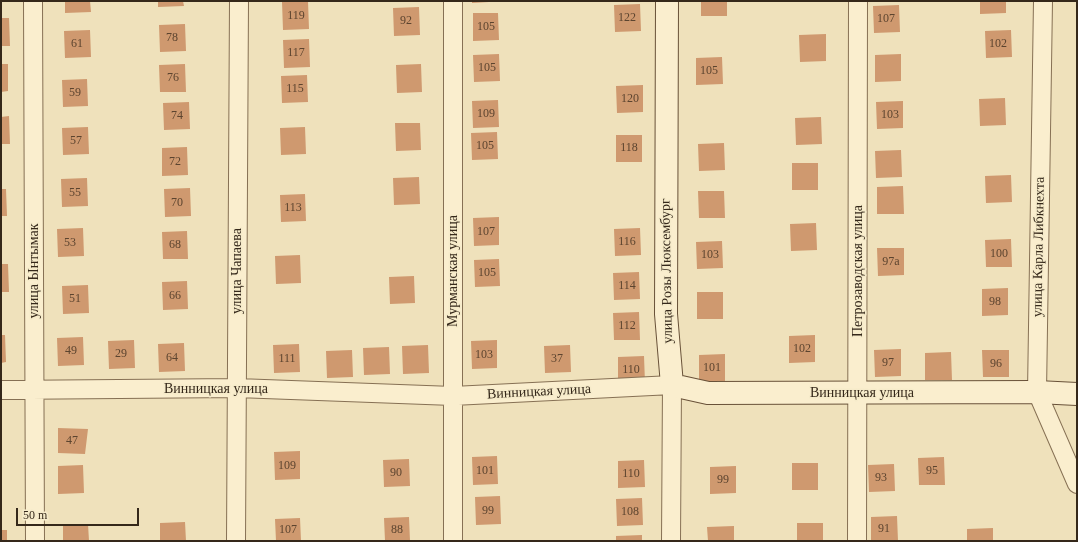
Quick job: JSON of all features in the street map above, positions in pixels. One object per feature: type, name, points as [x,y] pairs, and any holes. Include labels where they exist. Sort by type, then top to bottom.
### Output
[{"type":"main road","name":"улица Розы Люксембург","points":[[667,1],[666,314],[672,385]]},
{"type":"main road","name":"Винницкая улица","points":[[672,385],[708,393],[858,394],[1037,392],[1077,394]]},
{"type":"street","name":"улица Ынтымак","points":[[33,1],[35,541]]},
{"type":"street","name":"улица Чапаева","points":[[236,541],[239,1]]},
{"type":"street","name":"Мурманская улица","points":[[453,1],[453,541]]},
{"type":"street","name":"Петрозаводская улица","points":[[857,541],[858,1]]},
{"type":"street","name":"улица Карла Либкнехта","points":[[1043,1],[1037,392],[1077,484]]},
{"type":"street","name":"Винницкая улица","points":[[1,390],[237,388],[453,396],[672,385]]},
{"type":"street","name":"улица Розы Люксембург","points":[[671,541],[672,385]]},
{"type":"building","points":[[65,1],[90,1],[91,12],[65,13]]},
{"type":"building","points":[[158,1],[183,1],[184,6],[158,7]]},
{"type":"building","points":[[308,1],[309,29],[283,30],[282,2]]},
{"type":"building","points":[[472,1],[489,1],[489,2],[472,3]]},
{"type":"building","points":[[701,1],[727,1],[727,16],[701,16]]},
{"type":"building","points":[[980,1],[1006,1],[1006,13],[980,14]]},
{"type":"building","points":[[640,4],[641,31],[615,32],[614,5]]},
{"type":"building","points":[[899,5],[900,32],[874,33],[873,6]]},
{"type":"building","points":[[419,7],[420,35],[394,36],[393,8]]},
{"type":"building","points":[[473,13],[498,13],[499,40],[473,41]]},
{"type":"building","points":[[1,18],[9,18],[10,46],[1,46]]},
{"type":"building","points":[[185,24],[186,51],[160,52],[159,25]]},
{"type":"building","points":[[90,30],[91,57],[65,58],[64,31]]},
{"type":"building","points":[[1011,30],[1012,57],[986,58],[985,31]]},
{"type":"building","points":[[826,34],[826,61],[800,62],[799,35]]},
{"type":"building","points":[[309,39],[310,67],[284,68],[283,40]]},
{"type":"building","points":[[499,54],[500,81],[474,82],[473,55]]},
{"type":"building","points":[[901,54],[901,81],[875,82],[875,55]]},
{"type":"building","points":[[722,57],[723,84],[696,85],[696,58]]},
{"type":"building","points":[[1,64],[8,64],[8,91],[1,92]]},
{"type":"building","points":[[185,64],[186,92],[160,92],[159,65]]},
{"type":"building","points":[[421,64],[422,92],[397,93],[396,65]]},
{"type":"building","points":[[307,75],[308,102],[282,103],[281,76]]},
{"type":"building","points":[[87,79],[88,106],[63,107],[62,80]]},
{"type":"building","points":[[643,85],[643,112],[617,113],[616,86]]},
{"type":"building","points":[[1005,98],[1006,125],[980,126],[979,99]]},
{"type":"building","points":[[498,100],[499,127],[473,128],[472,101]]},
{"type":"building","points":[[903,101],[903,128],[877,129],[876,102]]},
{"type":"building","points":[[189,102],[190,129],[164,130],[163,103]]},
{"type":"building","points":[[9,116],[10,144],[1,144],[1,117]]},
{"type":"building","points":[[821,117],[822,144],[796,145],[795,118]]},
{"type":"building","points":[[395,123],[420,123],[421,150],[396,151]]},
{"type":"building","points":[[88,127],[89,154],[63,155],[62,128]]},
{"type":"building","points":[[305,127],[306,154],[281,155],[280,128]]},
{"type":"building","points":[[497,132],[498,159],[472,160],[471,133]]},
{"type":"building","points":[[616,135],[642,135],[642,162],[616,162]]},
{"type":"building","points":[[724,143],[725,170],[699,171],[698,144]]},
{"type":"building","points":[[187,147],[188,175],[162,176],[162,148]]},
{"type":"building","points":[[901,150],[902,177],[876,178],[875,151]]},
{"type":"building","points":[[792,163],[818,163],[818,190],[792,190]]},
{"type":"building","points":[[1011,175],[1012,202],[986,203],[985,176]]},
{"type":"building","points":[[419,177],[420,204],[394,205],[393,178]]},
{"type":"building","points":[[87,178],[88,206],[62,207],[61,179]]},
{"type":"building","points":[[903,186],[904,214],[877,214],[877,187]]},
{"type":"building","points":[[190,188],[191,216],[165,217],[164,189]]},
{"type":"building","points":[[1,189],[6,189],[7,216],[1,216]]},
{"type":"building","points":[[698,191],[724,191],[725,218],[699,218]]},
{"type":"building","points":[[305,194],[306,221],[281,222],[280,195]]},
{"type":"building","points":[[499,217],[499,245],[474,246],[473,218]]},
{"type":"building","points":[[816,223],[817,250],[791,251],[790,224]]},
{"type":"building","points":[[83,228],[84,256],[58,257],[57,229]]},
{"type":"building","points":[[640,228],[641,255],[615,256],[614,229]]},
{"type":"building","points":[[187,231],[188,259],[163,259],[162,232]]},
{"type":"building","points":[[1011,239],[1012,267],[986,267],[985,240]]},
{"type":"building","points":[[722,241],[723,268],[697,269],[696,242]]},
{"type":"building","points":[[877,248],[904,248],[904,275],[878,276]]},
{"type":"building","points":[[300,255],[301,283],[276,284],[275,256]]},
{"type":"building","points":[[499,259],[500,286],[475,287],[474,260]]},
{"type":"building","points":[[1,264],[8,264],[9,292],[1,292]]},
{"type":"building","points":[[639,272],[640,299],[614,300],[613,273]]},
{"type":"building","points":[[414,276],[415,303],[390,304],[389,277]]},
{"type":"building","points":[[187,281],[188,309],[163,310],[162,282]]},
{"type":"building","points":[[88,285],[89,313],[63,314],[62,286]]},
{"type":"building","points":[[1008,288],[1008,315],[982,316],[982,289]]},
{"type":"building","points":[[697,292],[723,292],[723,319],[697,319]]},
{"type":"building","points":[[639,312],[640,340],[614,340],[613,313]]},
{"type":"building","points":[[1,335],[5,335],[6,362],[1,363]]},
{"type":"building","points":[[815,335],[815,362],[789,363],[789,336]]},
{"type":"building","points":[[83,337],[84,365],[58,366],[57,338]]},
{"type":"building","points":[[134,340],[135,368],[109,369],[108,341]]},
{"type":"building","points":[[497,340],[497,368],[472,369],[471,341]]},
{"type":"building","points":[[184,343],[185,371],[159,372],[158,344]]},
{"type":"building","points":[[299,344],[300,372],[274,373],[273,345]]},
{"type":"building","points":[[428,345],[429,373],[403,374],[402,346]]},
{"type":"building","points":[[570,345],[571,372],[545,373],[544,346]]},
{"type":"building","points":[[389,347],[390,374],[364,375],[363,348]]},
{"type":"building","points":[[901,349],[901,376],[875,377],[874,350]]},
{"type":"building","points":[[352,350],[353,377],[327,378],[326,351]]},
{"type":"building","points":[[982,350],[1009,350],[1009,377],[983,377]]},
{"type":"building","points":[[951,352],[952,380],[925,380],[925,353]]},
{"type":"building","points":[[725,354],[725,381],[699,382],[699,355]]},
{"type":"building","points":[[644,356],[645,383],[618,384],[618,357]]},
{"type":"building","points":[[58,428],[88,429],[85,454],[58,453]]},
{"type":"building","points":[[300,451],[300,479],[275,480],[274,452]]},
{"type":"building","points":[[497,456],[498,484],[473,485],[472,457]]},
{"type":"building","points":[[944,457],[945,485],[919,485],[918,458]]},
{"type":"building","points":[[409,459],[410,486],[384,487],[383,460]]},
{"type":"building","points":[[644,460],[645,487],[618,488],[618,461]]},
{"type":"building","points":[[792,463],[818,463],[818,490],[792,490]]},
{"type":"building","points":[[894,464],[895,491],[869,492],[868,465]]},
{"type":"building","points":[[83,465],[84,493],[58,494],[58,466]]},
{"type":"building","points":[[736,466],[736,493],[710,494],[710,467]]},
{"type":"building","points":[[500,496],[501,524],[476,525],[475,497]]},
{"type":"building","points":[[642,498],[643,525],[617,526],[616,499]]},
{"type":"building","points":[[897,516],[898,541],[871,541],[871,517]]},
{"type":"building","points":[[409,517],[410,541],[385,541],[384,518]]},
{"type":"building","points":[[300,518],[301,541],[276,541],[275,519]]},
{"type":"building","points":[[185,522],[186,541],[160,541],[160,523]]},
{"type":"building","points":[[797,523],[823,523],[823,541],[797,541]]},
{"type":"building","points":[[88,524],[89,541],[63,541],[63,525]]},
{"type":"building","points":[[734,526],[734,541],[708,541],[707,527]]},
{"type":"building","points":[[993,528],[993,541],[967,541],[967,529]]},
{"type":"building","points":[[1,530],[7,530],[7,541],[1,541]]},
{"type":"building","points":[[642,535],[642,541],[616,541],[616,536]]}]
